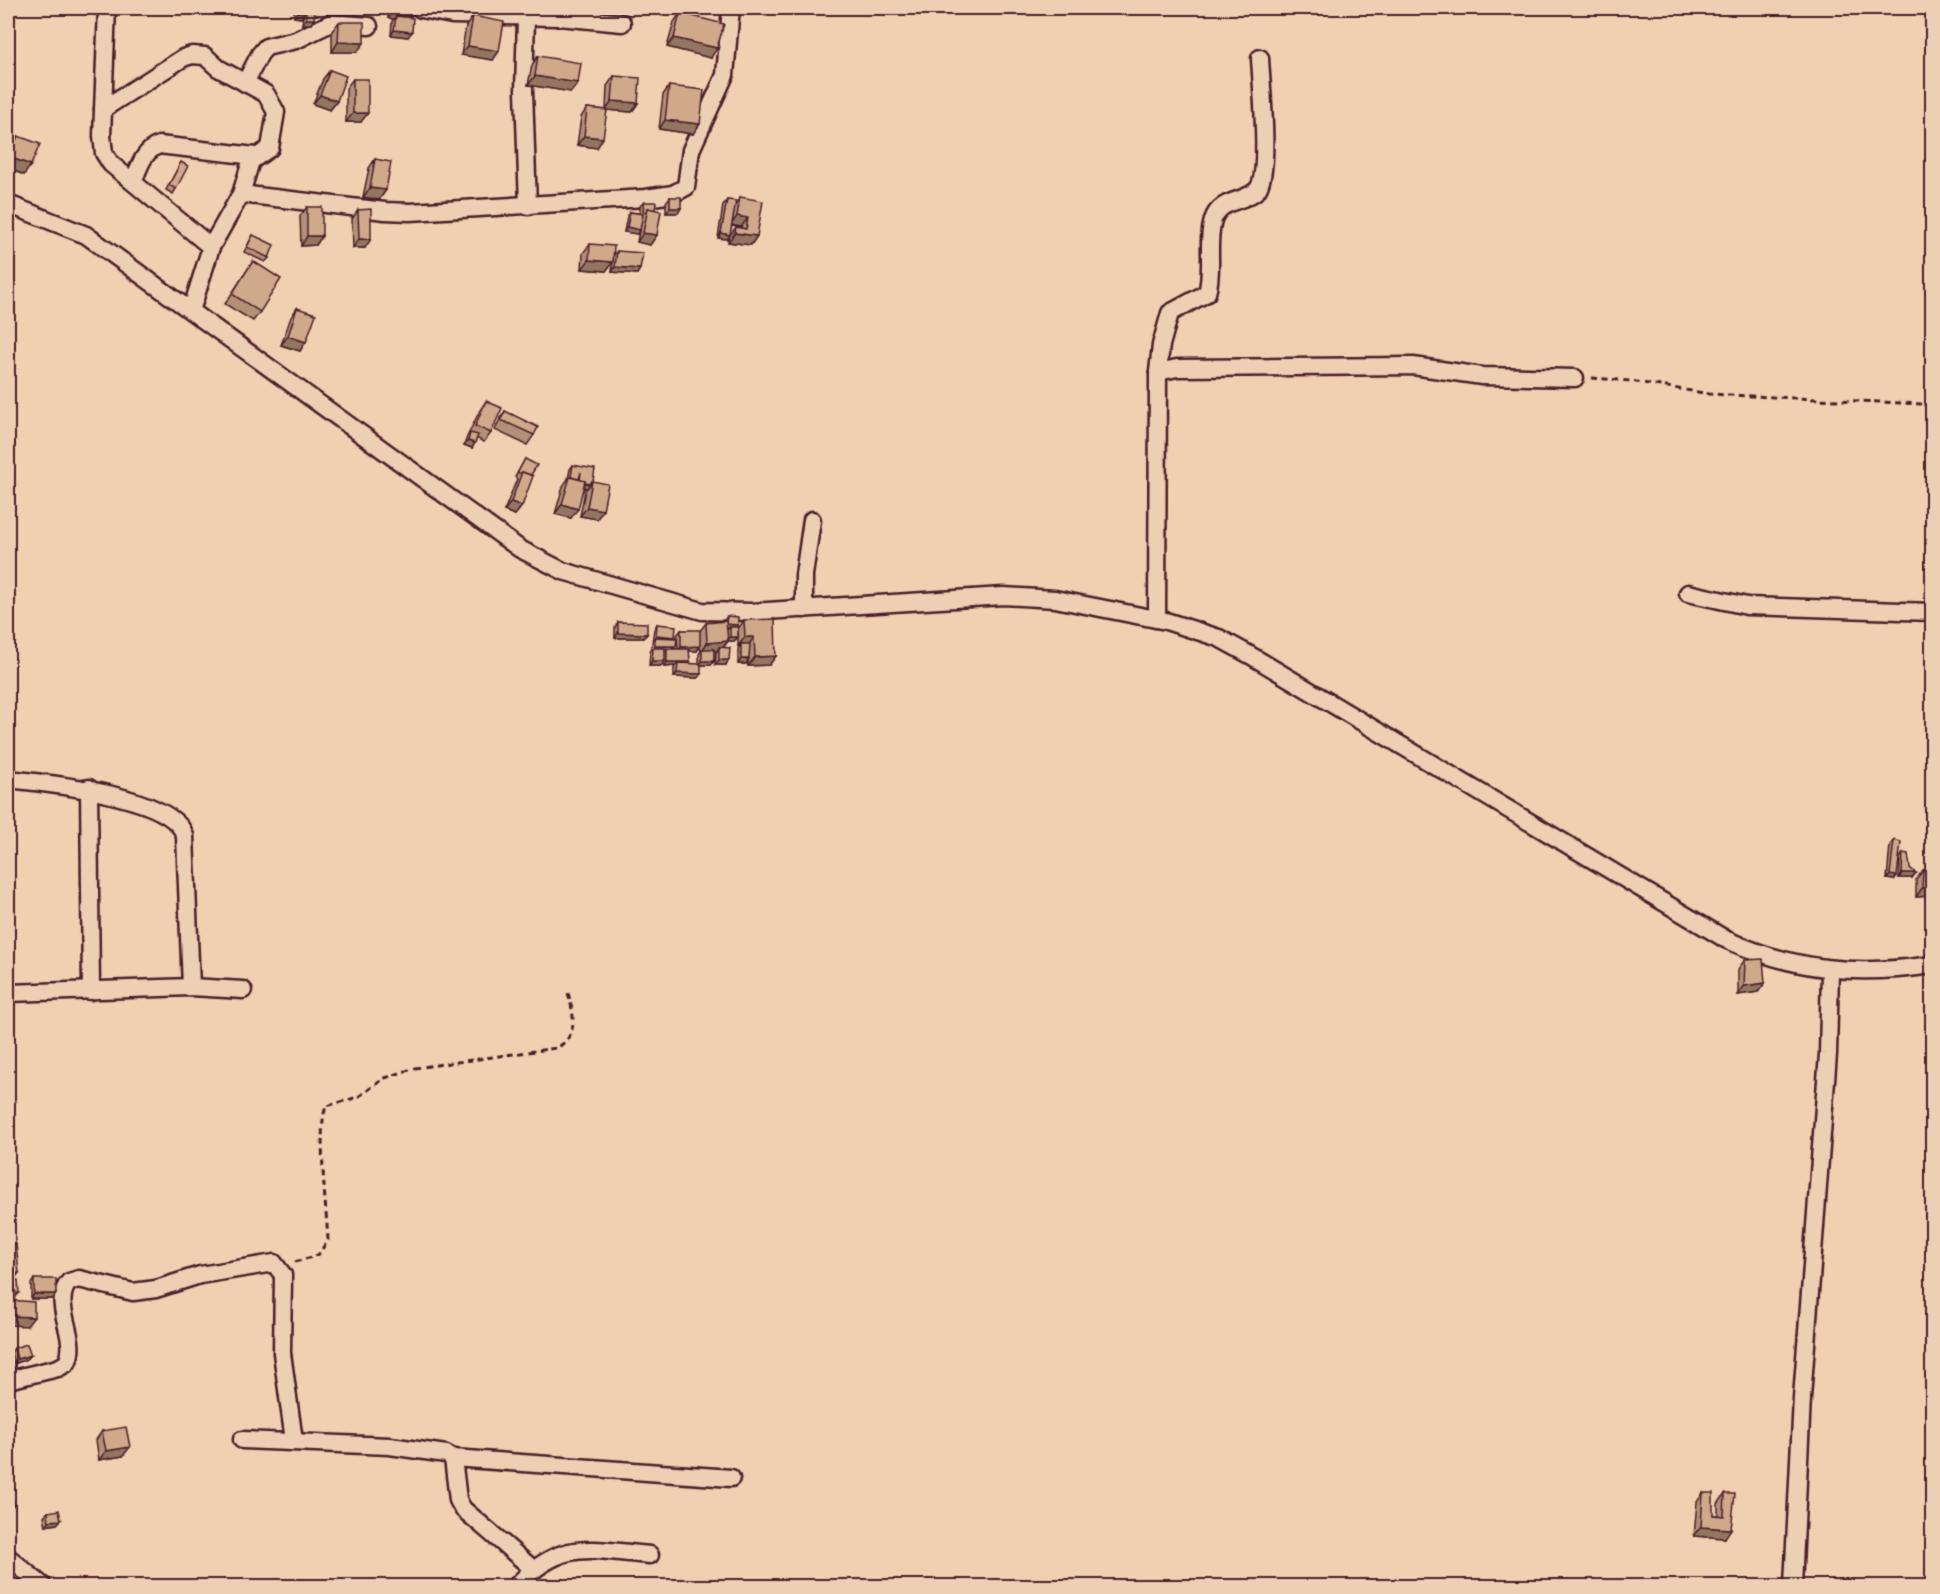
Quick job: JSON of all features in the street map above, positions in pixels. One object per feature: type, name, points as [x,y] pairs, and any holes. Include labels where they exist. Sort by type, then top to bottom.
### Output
[{"type":"street","points":[[107,8],[103,109],[104,153],[111,164],[211,247]]},
{"type":"street","points":[[241,194],[385,211],[528,206],[673,194],[686,187],[691,150],[726,75],[731,8]]},
{"type":"street","points":[[421,9],[452,15],[478,12],[622,23]]},
{"type":"street","points":[[526,17],[524,91],[528,206]]},
{"type":"street","points":[[245,83],[260,54],[266,48],[296,40],[331,23],[369,26]]},
{"type":"street","points":[[103,109],[192,55],[205,56],[218,68],[266,94],[276,112],[270,148],[255,156],[251,161],[241,194],[211,247],[191,311]]},
{"type":"street","points":[[1157,610],[1158,372],[1161,345],[1170,313],[1207,293],[1210,283],[1212,228],[1217,212],[1225,204],[1253,193],[1262,181],[1264,148],[1260,58]]},
{"type":"street","points":[[133,182],[145,156],[151,148],[159,145],[255,156]]},
{"type":"street","points":[[8,204],[86,235],[520,549],[563,571],[702,611],[752,612],[1003,596],[1055,598],[1157,610],[1219,638],[1250,655],[1727,940],[1778,960],[1830,971],[1875,972],[1932,965]]},
{"type":"street","points":[[1158,372],[1177,368],[1413,366],[1482,376],[1575,378]]},
{"type":"street","points":[[804,609],[804,575],[812,520]]},
{"type":"street","points":[[1688,593],[1747,606],[1932,612]]},
{"type":"street","points":[[8,779],[89,788],[134,802],[178,822],[182,827],[191,987]]},
{"type":"street","points":[[89,788],[91,991]]},
{"type":"street","points":[[1793,1587],[1802,1398],[1828,1054],[1830,971]]},
{"type":"street","points":[[8,993],[191,987],[243,990]]},
{"type":"street","points":[[8,1380],[58,1368],[67,1363],[71,1350],[62,1296],[69,1282],[79,1279],[133,1292],[156,1289],[200,1275],[274,1263],[283,1275],[282,1353],[294,1441]]},
{"type":"street","points":[[242,1440],[390,1446],[453,1458],[731,1478]]},
{"type":"street","points":[[453,1458],[458,1500],[464,1509],[532,1569]]},
{"type":"street","points":[[516,1587],[532,1569],[563,1552],[579,1549],[650,1555]]},
{"type":"street","points":[[8,1557],[43,1587]]},
{"type":"path","points":[[1575,378],[1631,381],[1709,394],[1922,404],[1932,399]]},
{"type":"path","points":[[279,1267],[318,1255],[328,1240],[322,1131],[324,1110],[327,1106],[358,1097],[385,1078],[415,1068],[556,1048],[565,1043],[572,1029],[573,1010],[568,993]]},
{"type":"building","points":[[297,8],[305,8],[304,13],[297,12]]},
{"type":"building","points":[[306,8],[315,8],[314,19],[306,19]]},
{"type":"building","points":[[392,8],[412,8],[411,16],[391,14]]},
{"type":"building","points":[[680,13],[724,24],[717,48],[674,38]]},
{"type":"building","points":[[396,16],[413,18],[412,32],[394,30]]},
{"type":"building","points":[[473,16],[504,22],[499,51],[468,46]]},
{"type":"building","points":[[339,22],[364,22],[364,43],[338,42]]},
{"type":"building","points":[[538,56],[581,63],[578,83],[535,76]]},
{"type":"building","points":[[330,70],[346,76],[337,101],[320,95]]},
{"type":"building","points":[[614,76],[640,78],[638,103],[612,101]]},
{"type":"building","points":[[353,79],[368,79],[368,113],[353,113]]},
{"type":"building","points":[[669,86],[704,90],[700,124],[665,120]]},
{"type":"building","points":[[587,108],[607,110],[603,138],[584,136]]},
{"type":"building","points":[[18,136],[40,144],[31,165],[9,157]]},
{"type":"building","points":[[375,159],[391,162],[386,190],[370,188]]},
{"type":"building","points":[[181,162],[188,166],[176,189],[169,185]]},
{"type":"building","points":[[670,197],[681,197],[681,208],[670,208]]},
{"type":"building","points":[[740,197],[763,201],[757,236],[735,233],[736,227],[746,229],[748,218],[737,216]]},
{"type":"building","points":[[727,200],[736,201],[730,235],[721,233]]},
{"type":"building","points":[[644,202],[656,202],[655,210],[648,208],[643,212]]},
{"type":"building","points":[[307,207],[322,207],[322,236],[307,236]]},
{"type":"building","points":[[648,208],[661,211],[657,235],[643,233]]},
{"type":"building","points":[[371,209],[371,239],[359,239],[358,210]]},
{"type":"building","points":[[630,212],[643,214],[640,230],[627,227]]},
{"type":"building","points":[[253,235],[274,245],[269,258],[247,247]]},
{"type":"building","points":[[590,244],[614,246],[613,262],[589,260]]},
{"type":"building","points":[[617,251],[643,253],[640,269],[615,267]]},
{"type":"building","points":[[253,261],[281,279],[260,312],[232,294]]},
{"type":"building","points":[[297,308],[316,314],[306,342],[288,336]]},
{"type":"building","points":[[486,401],[502,408],[491,433],[475,426]]},
{"type":"building","points":[[505,411],[538,427],[534,435],[501,420]]},
{"type":"building","points":[[470,433],[478,435],[475,443],[468,441]]},
{"type":"building","points":[[525,459],[537,465],[531,475],[518,472]]},
{"type":"building","points":[[573,465],[595,469],[593,481],[590,484],[580,480],[581,472],[579,479],[571,477]]},
{"type":"building","points":[[522,472],[533,476],[522,506],[511,502]]},
{"type":"building","points":[[570,477],[585,481],[578,509],[562,504]]},
{"type":"building","points":[[592,481],[608,484],[603,510],[587,507]]},
{"type":"building","points":[[727,616],[738,617],[738,625],[726,624]]},
{"type":"building","points":[[775,619],[776,656],[755,657],[754,637],[745,637],[744,620]]},
{"type":"building","points":[[726,621],[728,641],[707,643],[706,623]]},
{"type":"building","points":[[618,622],[647,623],[647,634],[618,633]]},
{"type":"building","points":[[657,624],[676,626],[675,637],[656,635]]},
{"type":"building","points":[[730,627],[738,627],[738,637],[730,637]]},
{"type":"building","points":[[681,630],[700,630],[700,646],[681,647]]},
{"type":"building","points":[[655,637],[677,638],[676,646],[655,646]]},
{"type":"building","points":[[741,644],[750,644],[749,659],[741,659]]},
{"type":"building","points":[[719,647],[730,648],[729,660],[719,660]]},
{"type":"building","points":[[653,648],[665,648],[665,661],[652,661]]},
{"type":"building","points":[[667,649],[689,649],[690,662],[667,662]]},
{"type":"building","points":[[702,649],[714,649],[714,661],[702,661]]},
{"type":"building","points":[[678,663],[701,664],[701,674],[677,673]]},
{"type":"building","points":[[1894,840],[1901,842],[1897,876],[1890,875]]},
{"type":"building","points":[[1903,853],[1908,854],[1910,868],[1916,873],[1902,873]]},
{"type":"building","points":[[1923,870],[1932,871],[1932,887],[1922,888]]},
{"type":"building","points":[[1763,959],[1765,983],[1744,986],[1745,960]]},
{"type":"building","points":[[16,1244],[19,1273],[8,1274],[8,1245]]},
{"type":"building","points":[[34,1279],[56,1279],[56,1294],[34,1294]]},
{"type":"building","points":[[18,1280],[19,1293],[8,1294],[8,1281]]},
{"type":"building","points":[[9,1300],[34,1302],[34,1317],[8,1316]]},
{"type":"building","points":[[27,1344],[31,1355],[17,1359],[14,1348]]},
{"type":"building","points":[[126,1427],[130,1447],[106,1451],[102,1431]]},
{"type":"building","points":[[10,1489],[14,1504],[8,1506],[8,1490]]},
{"type":"building","points":[[1703,1493],[1713,1493],[1713,1515],[1724,1516],[1725,1494],[1735,1494],[1731,1529],[1701,1527]]},
{"type":"building","points":[[59,1510],[61,1520],[49,1521],[48,1512]]}]
